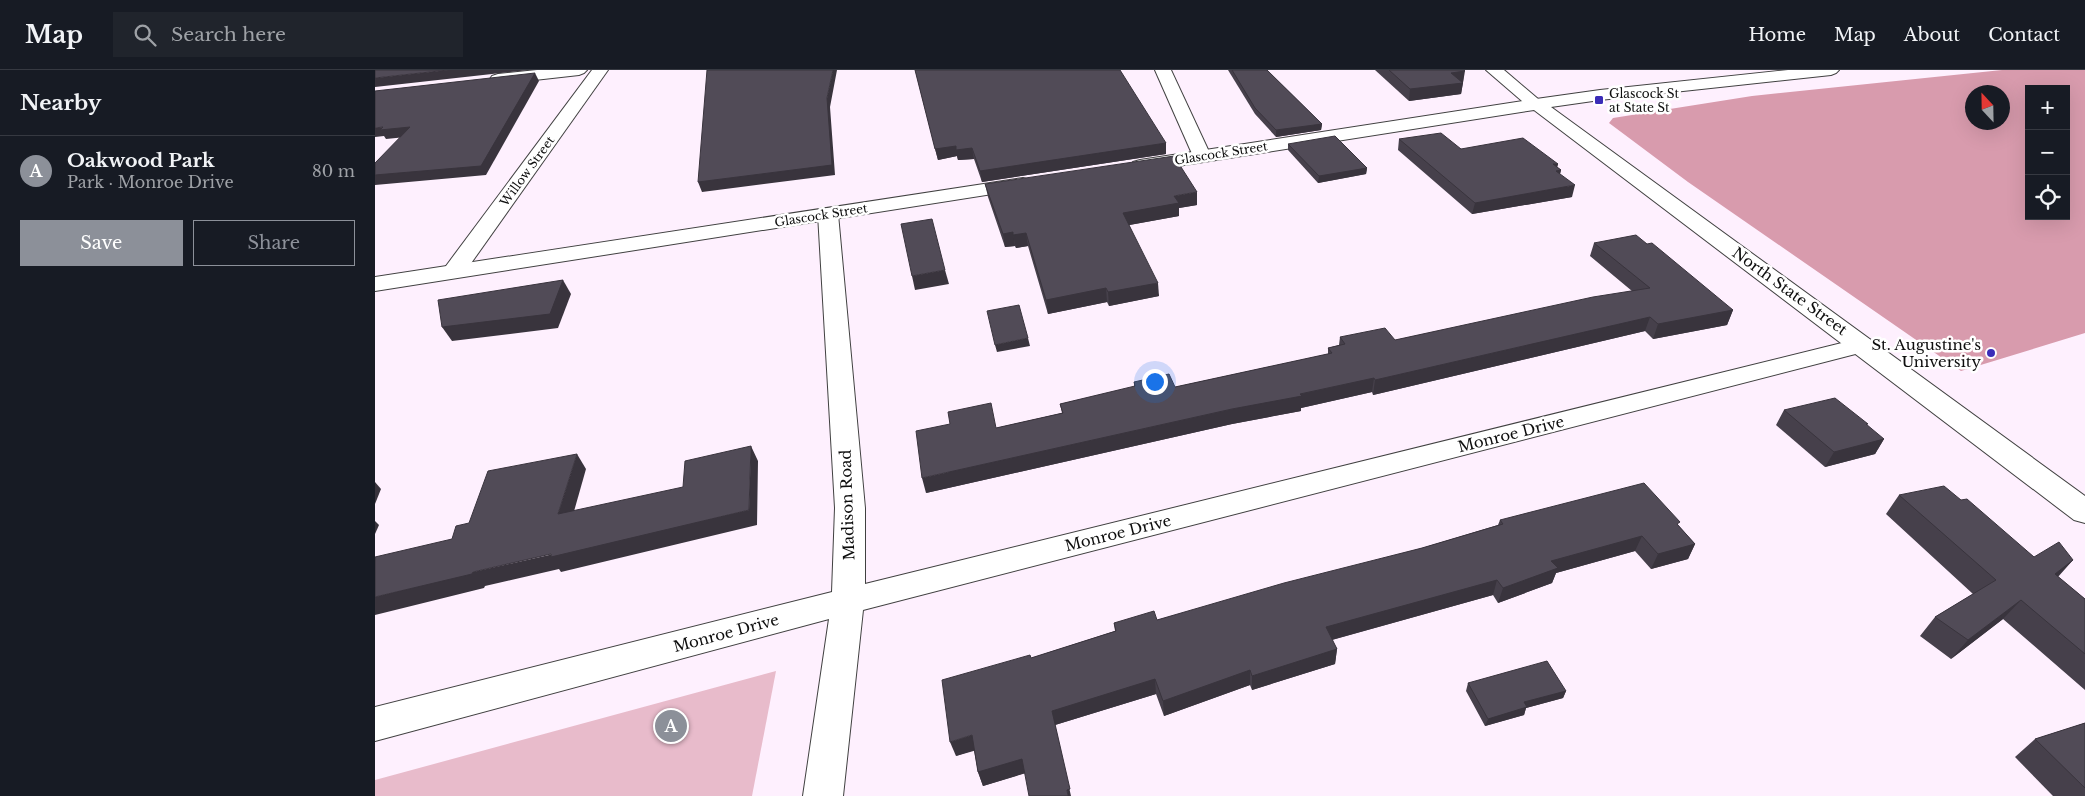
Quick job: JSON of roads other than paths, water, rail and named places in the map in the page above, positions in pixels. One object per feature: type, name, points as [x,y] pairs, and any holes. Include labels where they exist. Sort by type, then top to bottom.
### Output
[{"type":"street","points":[[482,81],[579,70]]},
{"type":"street","name":"Willow Street","points":[[454,271],[600,70]]},
{"type":"street","points":[[1163,70],[1202,156]]},
{"type":"street","name":"North State Street","points":[[1494,70],[1536,104],[2085,512]]},
{"type":"street","name":"Glascock Street","points":[[1123,168],[1536,104],[1653,88],[1831,70]]},
{"type":"street","name":"Glascock Street","points":[[375,284],[1037,182]]},
{"type":"street","name":"Madison Road","points":[[823,796],[848,601],[850,508],[828,214]]},
{"type":"street","name":"Monroe Drive","points":[[375,724],[848,601],[1862,345]]},
{"type":"place","name":"Glascock St at State St","points":[[1599,100]]},
{"type":"place","name":"St. Augustine's University","points":[[1991,353]]},
{"type":"place","name":"Oakwood Park","points":[[671,726]]}]
